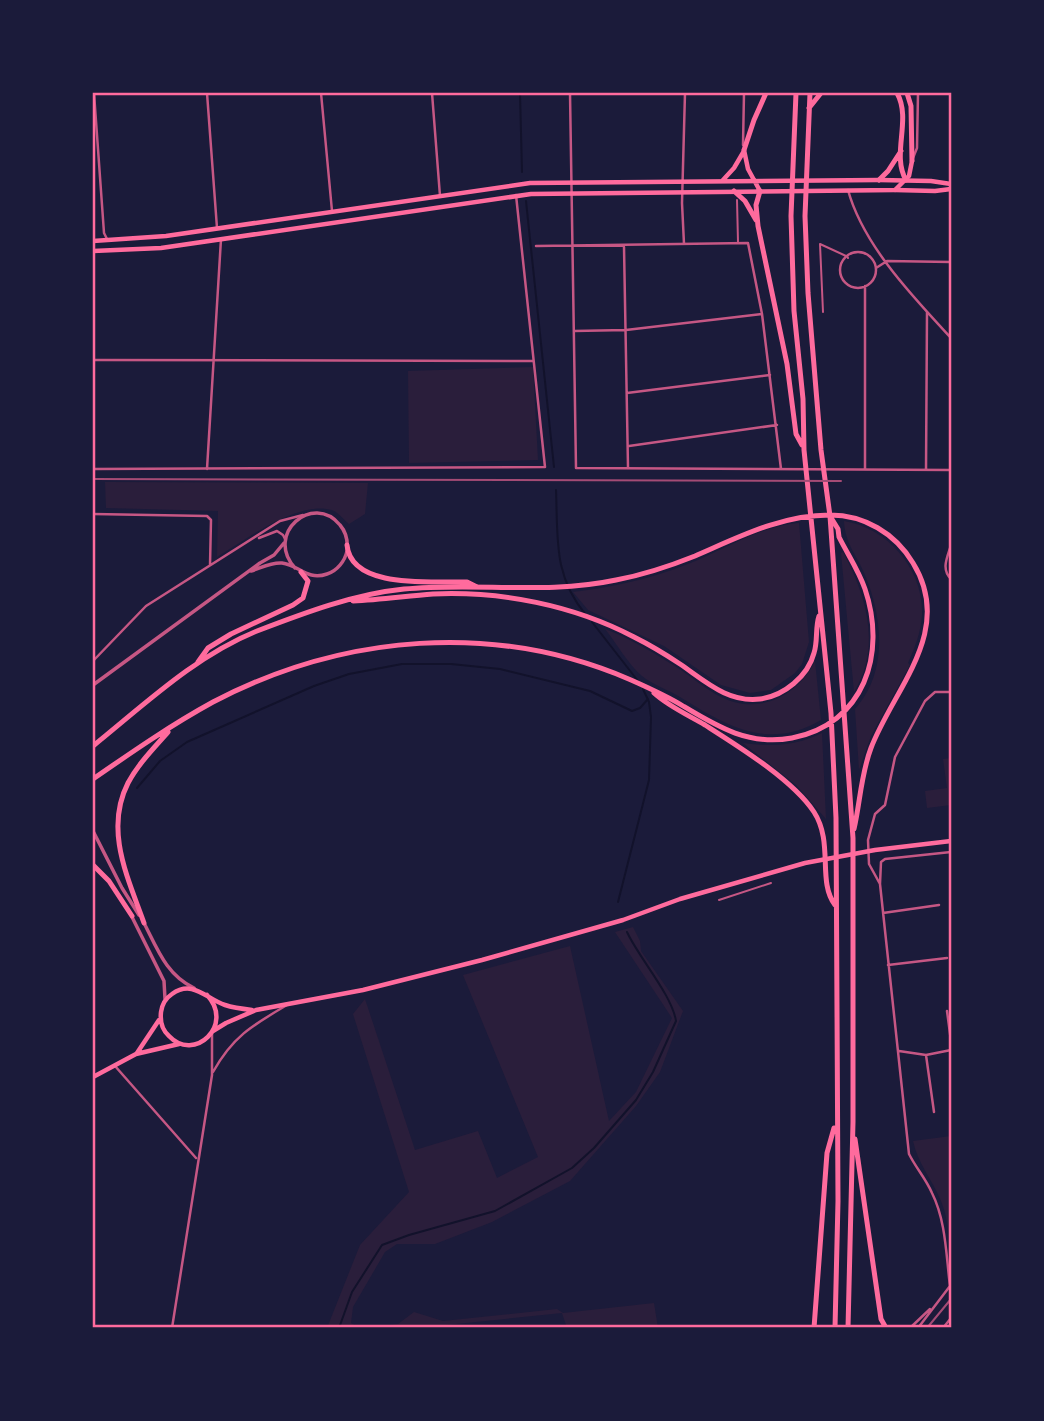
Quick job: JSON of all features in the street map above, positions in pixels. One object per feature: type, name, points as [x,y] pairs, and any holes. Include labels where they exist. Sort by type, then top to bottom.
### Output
[{"type":"highway","points":[[744,150],[766,93]]},
{"type":"highway","points":[[796,93],[791,216],[794,311],[803,399],[804,450],[833,749],[838,1201],[835,1328]]},
{"type":"highway","points":[[810,93],[805,216],[808,293],[821,450],[830,516],[853,841],[853,1122],[848,1328]]},
{"type":"highway","points":[[809,108],[821,93]]},
{"type":"highway","points":[[897,93],[903,112],[901,151],[903,175],[906,180]]},
{"type":"highway","points":[[907,93],[911,113],[912,161]]},
{"type":"highway","points":[[879,180],[901,151]]},
{"type":"highway","points":[[734,191],[746,201],[758,226]]},
{"type":"highway","points":[[760,191],[756,205],[758,226],[780,327],[796,434],[804,450]]},
{"type":"highway","points":[[93,779],[213,702],[257,681],[302,664],[369,648],[438,641],[507,646],[575,660],[630,680],[733,734],[767,740],[814,732],[836,718],[854,700],[867,677],[873,644],[869,603],[862,580],[830,516]]},
{"type":"highway","points":[[93,746],[196,664],[253,633],[366,594],[459,587],[558,588],[614,581],[682,561],[758,528],[798,517],[854,517],[890,536],[907,554],[919,575],[926,600],[926,625],[916,661],[870,751],[853,841]]},
{"type":"highway","points":[[347,545],[351,561],[371,574],[391,579],[467,582],[484,589]]},
{"type":"highway","points":[[196,664],[208,648],[231,634],[293,606],[303,598],[308,581],[301,572]]},
{"type":"highway","points":[[347,601],[456,594],[517,600],[571,611],[606,623],[669,657],[722,692],[733,697],[755,699],[783,691],[803,673],[814,653],[821,613]]},
{"type":"highway","points":[[649,689],[738,747],[798,793],[820,822],[826,849],[828,895],[836,906]]},
{"type":"highway","points":[[144,923],[121,860],[119,819],[124,792],[131,778],[173,726]]},
{"type":"highway","points":[[93,865],[109,881],[132,916]]},
{"type":"highway","points":[[814,1328],[827,1153],[836,1122]]},
{"type":"highway","points":[[853,1122],[881,1319],[886,1328]]},
{"type":"main road","points":[[744,150],[748,169],[760,191]]},
{"type":"main road","points":[[722,181],[731,172],[744,150]]},
{"type":"main road","points":[[895,190],[906,180],[912,161]]},
{"type":"main road","points":[[911,171],[921,180]]},
{"type":"main road","points":[[760,191],[768,180]]},
{"type":"main road","points":[[906,180],[917,191]]},
{"type":"main road","points":[[93,241],[166,236],[517,184],[921,180],[951,187]]},
{"type":"main road","points":[[93,251],[206,241],[516,195],[571,192],[917,191],[951,187]]},
{"type":"main road","points":[[436,207],[440,196]]},
{"type":"main road","points":[[331,211],[340,221]]},
{"type":"main road","points":[[221,239],[227,227]]},
{"type":"main road","points":[[206,241],[217,228]]},
{"type":"main road","points":[[107,240],[124,250]]},
{"type":"main road","points":[[93,1077],[136,1054],[180,1044],[198,1044],[226,1023],[256,1010],[363,990],[623,920],[680,899],[814,861],[951,841]]},
{"type":"main road","points":[[136,1054],[159,1022],[163,1004],[175,992],[191,988],[200,990],[224,1005],[256,1010]]},
{"type":"main road","points":[[207,995],[217,1016],[213,1032]]},
{"type":"main road","points":[[161,1015],[164,1030],[180,1044]]},
{"type":"street","points":[[94,93],[104,233],[107,240]]},
{"type":"street","points":[[207,93],[217,228]]},
{"type":"street","points":[[321,93],[331,211]]},
{"type":"street","points":[[432,93],[440,196]]},
{"type":"street","points":[[570,93],[576,468],[951,470]]},
{"type":"street","points":[[684,244],[682,192],[685,93]]},
{"type":"street","points":[[744,93],[744,150]]},
{"type":"street","points":[[912,161],[917,148],[918,93]]},
{"type":"street","points":[[848,190],[875,246],[926,312],[951,338]]},
{"type":"street","points":[[93,469],[545,467],[516,195]]},
{"type":"street","points":[[737,200],[738,243]]},
{"type":"street","points":[[207,469],[221,239]]},
{"type":"street","points":[[536,246],[748,243],[762,314],[782,469]]},
{"type":"street","points":[[822,312],[820,244],[834,248],[847,257]]},
{"type":"street","points":[[624,245],[628,467]]},
{"type":"street","points":[[852,253],[865,253],[874,262],[873,279],[865,285],[849,285],[842,276],[841,265],[847,257],[852,253]]},
{"type":"street","points":[[875,269],[887,261],[951,261]]},
{"type":"street","points":[[865,285],[865,469]]},
{"type":"street","points":[[926,312],[926,470]]},
{"type":"street","points":[[574,331],[626,330],[762,314]]},
{"type":"street","points":[[93,360],[533,361]]},
{"type":"street","points":[[628,393],[770,375]]},
{"type":"street","points":[[629,446],[777,425]]},
{"type":"street","points":[[93,514],[207,516],[211,520],[209,565]]},
{"type":"street","points":[[93,685],[277,553],[292,525],[308,514]]},
{"type":"street","points":[[93,660],[146,606],[285,519],[321,514],[337,522],[345,533],[347,545],[344,560],[333,571],[313,576],[288,564],[276,563],[251,571]]},
{"type":"street","points":[[255,538],[275,531],[283,534],[286,555],[295,568]]},
{"type":"street","points":[[950,579],[945,566],[951,545]]},
{"type":"street","points":[[880,884],[869,864],[868,840],[875,814],[885,805],[895,757],[925,701],[935,692],[951,692]]},
{"type":"street","points":[[93,831],[163,961],[184,983],[200,990]]},
{"type":"street","points":[[910,1328],[951,1285],[941,1216],[932,1191],[917,1171],[909,1154],[880,884],[881,862],[885,859],[951,852]]},
{"type":"street","points":[[719,900],[771,883]]},
{"type":"street","points":[[122,888],[132,916],[164,981],[166,997],[163,1004]]},
{"type":"street","points":[[883,913],[939,905]]},
{"type":"street","points":[[888,965],[947,958]]},
{"type":"street","points":[[212,1075],[236,1038],[290,1004]]},
{"type":"street","points":[[947,1011],[951,1041]]},
{"type":"street","points":[[172,1328],[212,1075],[213,1032]]},
{"type":"street","points":[[899,1051],[926,1055],[951,1050]]},
{"type":"street","points":[[926,1055],[934,1112]]},
{"type":"street","points":[[115,1066],[197,1159]]},
{"type":"street","points":[[918,1328],[932,1307]]},
{"type":"street","points":[[942,1328],[951,1321]]},
{"type":"shaded area","points":[[533,367],[538,460],[409,463],[408,371]]},
{"type":"shaded area","points":[[105,482],[368,483],[365,514],[349,524],[332,510],[318,508],[304,511],[272,523],[217,557],[218,511],[106,508]]},
{"type":"shaded area","points":[[844,521],[875,532],[889,542],[910,567],[921,598],[922,615],[908,663],[910,665],[871,736],[859,770],[855,709],[866,695],[873,679],[879,645],[878,627],[871,592],[849,543]]},
{"type":"shaded area","points":[[799,523],[809,642],[802,664],[795,673],[771,690],[750,693],[721,685],[664,646],[588,610],[573,592],[660,574],[756,534]]},
{"type":"shaded area","points":[[843,552],[858,586],[868,621],[867,657],[863,675],[854,692],[841,553]]},
{"type":"shaded area","points":[[605,629],[644,648],[721,697],[735,702],[763,703],[788,693],[808,673],[815,661],[821,720],[783,734],[765,734],[731,725],[642,676]]},
{"type":"shaded area","points":[[822,733],[826,819],[796,785],[743,743],[783,744],[803,741]]},
{"type":"shaded area","points":[[951,758],[951,805],[927,808],[925,791],[947,788],[943,759]]},
{"type":"shaded area","points":[[633,927],[640,941],[641,951],[683,1011],[660,1072],[636,1106],[570,1181],[492,1222],[435,1244],[397,1244],[385,1252],[353,1307],[351,1323],[359,1328],[327,1328],[360,1245],[409,1192],[353,1014],[365,999],[415,1150],[478,1131],[497,1178],[538,1157],[463,975],[570,946],[609,1121],[636,1092],[672,1018],[615,932]]},
{"type":"shaded area","points":[[951,1136],[951,1262],[944,1208],[918,1157],[913,1141]]},
{"type":"shaded area","points":[[654,1303],[658,1328],[567,1328],[562,1313],[417,1328],[368,1328],[398,1324],[414,1312],[443,1321],[557,1309],[563,1313]]},
{"type":"waterway","points":[[520,93],[522,172]]},
{"type":"waterway","points":[[526,201],[554,467]]},
{"type":"waterway","points":[[556,490],[559,556],[568,586],[586,615]]},
{"type":"waterway","points":[[592,622],[638,681]]},
{"type":"waterway","points":[[137,788],[160,761],[187,742],[314,686],[349,674],[402,664],[451,664],[500,669],[590,691],[632,711],[640,708],[648,699]]},
{"type":"waterway","points":[[618,902],[649,780],[651,717],[649,702],[643,689]]},
{"type":"waterway","points":[[339,1328],[352,1292],[382,1245],[495,1211],[572,1168],[594,1148],[636,1100],[653,1072],[676,1021],[662,988],[627,932]]},
{"type":"railway","points":[[93,479],[841,481]]},
{"type":"railway","points":[[927,1328],[951,1299]]}]
